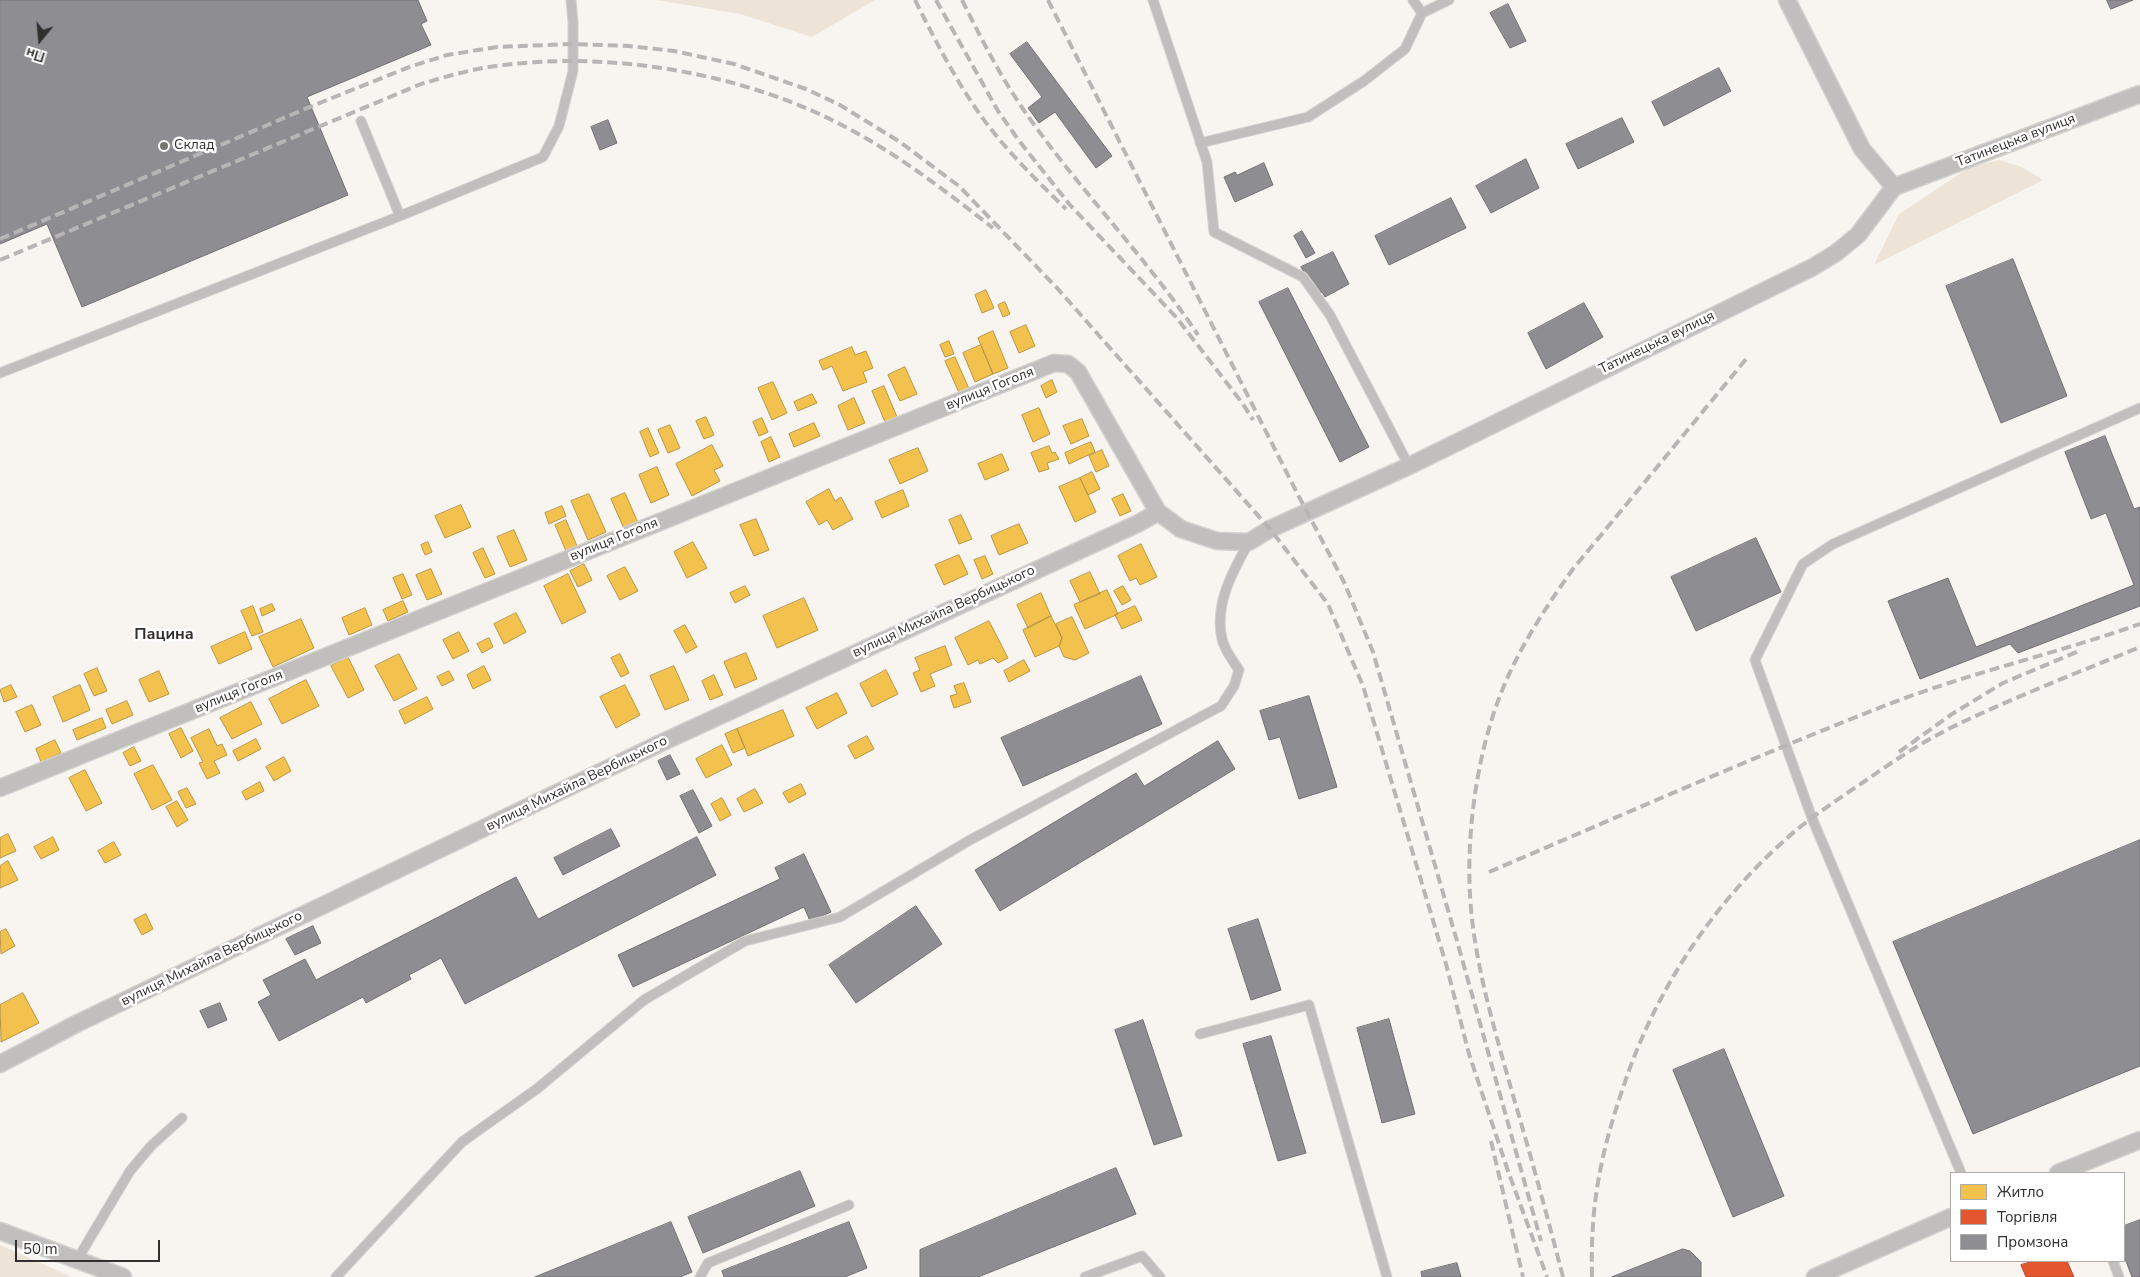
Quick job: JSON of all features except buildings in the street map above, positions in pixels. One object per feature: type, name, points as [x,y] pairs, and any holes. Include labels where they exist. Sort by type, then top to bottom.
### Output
[{"type":"street","points":[[1787,0],[1862,149],[1894,187]]},
{"type":"street","name":"Татинецька вулиця","points":[[1248,542],[1270,529],[1409,466],[1813,267],[1836,253],[1858,235],[1894,187],[2140,94]]},
{"type":"street","name":"вулиця Гоголя","points":[[0,788],[1054,363],[1068,364],[1078,372],[1158,512]]},
{"type":"street","points":[[1158,512],[1188,532],[1217,541],[1248,542]]},
{"type":"street","name":"вулиця Михайла Вербицького","points":[[0,1064],[87,1019],[663,742],[1139,523],[1158,512]]},
{"type":"street","points":[[2064,1172],[2077,1170],[2140,1140]]},
{"type":"street","points":[[1815,1277],[1950,1217]]},
{"type":"street","points":[[0,1231],[123,1277]]},
{"type":"lane","points":[[0,373],[400,216],[543,156],[559,126],[573,71],[573,22],[570,0]]},
{"type":"lane","points":[[1153,0],[1207,162],[1214,232],[1304,277],[1330,315],[1409,466]]},
{"type":"lane","points":[[1413,0],[1422,12]]},
{"type":"lane","points":[[1200,143],[1308,117],[1364,81],[1405,49],[1422,12],[1449,0]]},
{"type":"lane","points":[[361,121],[400,216]]},
{"type":"lane","points":[[1961,1172],[1812,818],[1755,660],[1803,564],[1833,544],[2140,408]]},
{"type":"lane","points":[[336,1277],[462,1142],[538,1088],[644,1000],[745,941],[840,917],[970,840],[1221,706],[1234,686],[1239,670],[1222,640],[1221,624],[1224,596],[1234,568],[1248,542]]},
{"type":"lane","points":[[1200,1034],[1309,1004],[1387,1277]]},
{"type":"lane","points":[[77,1260],[130,1171],[151,1146],[182,1118]]},
{"type":"lane","points":[[700,1277],[708,1263],[849,1205]]},
{"type":"lane","points":[[1084,1277],[1142,1256],[1160,1277]]},
{"type":"lane","points":[[2113,1262],[2119,1277]]},
{"type":"shaded area","points":[[657,0],[875,0],[812,37],[740,14]]},
{"type":"shaded area","points":[[1999,160],[2022,167],[2043,180],[1874,265],[1899,214],[1970,167]]},
{"type":"shaded area","points":[[0,1245],[72,1277],[0,1277]]},
{"type":"railway","points":[[915,0],[950,66],[979,113],[1017,160],[1066,209]]},
{"type":"railway","points":[[936,0],[998,111],[1020,142],[1070,205],[1176,317],[1243,404],[1253,420]]},
{"type":"railway","points":[[962,0],[1002,76],[1038,131],[1177,304],[1198,335]]},
{"type":"railway","points":[[1048,0],[1296,491],[1344,582],[1373,652],[1457,941],[1541,1241]]},
{"type":"railway","points":[[0,239],[312,106],[412,66],[447,55],[497,47],[572,44],[629,46],[674,51],[734,64],[806,89],[840,105],[900,142],[959,186],[1057,288],[1270,529],[1328,604],[1363,686],[1446,964],[1469,1054],[1508,1171],[1547,1277]]},
{"type":"railway","points":[[0,260],[421,84],[483,68],[529,63],[577,61],[673,70],[721,80],[767,93],[812,111],[872,141],[925,177],[993,228]]},
{"type":"railway","points":[[1563,1277],[1495,1031],[1476,948],[1470,899],[1470,839],[1473,808],[1484,748],[1508,676],[1524,644],[1573,569],[1747,358]]},
{"type":"railway","points":[[1489,872],[1884,706],[1947,683],[2140,624]]},
{"type":"railway","points":[[1592,1277],[1595,1201],[1609,1131],[1625,1082],[1638,1048],[1670,982],[1710,921],[1734,892],[1758,865],[1804,824],[1914,749],[1952,727],[1987,711],[2140,647]]},
{"type":"railway","points":[[1899,752],[1952,714],[2003,683],[2079,651]]},
{"type":"railway","points":[[1491,1141],[1523,1277]]},
{"type":"place","name":"Склад","points":[[164,146]]},
{"type":"district","name":"Пацина","points":[[164,635]]}]
